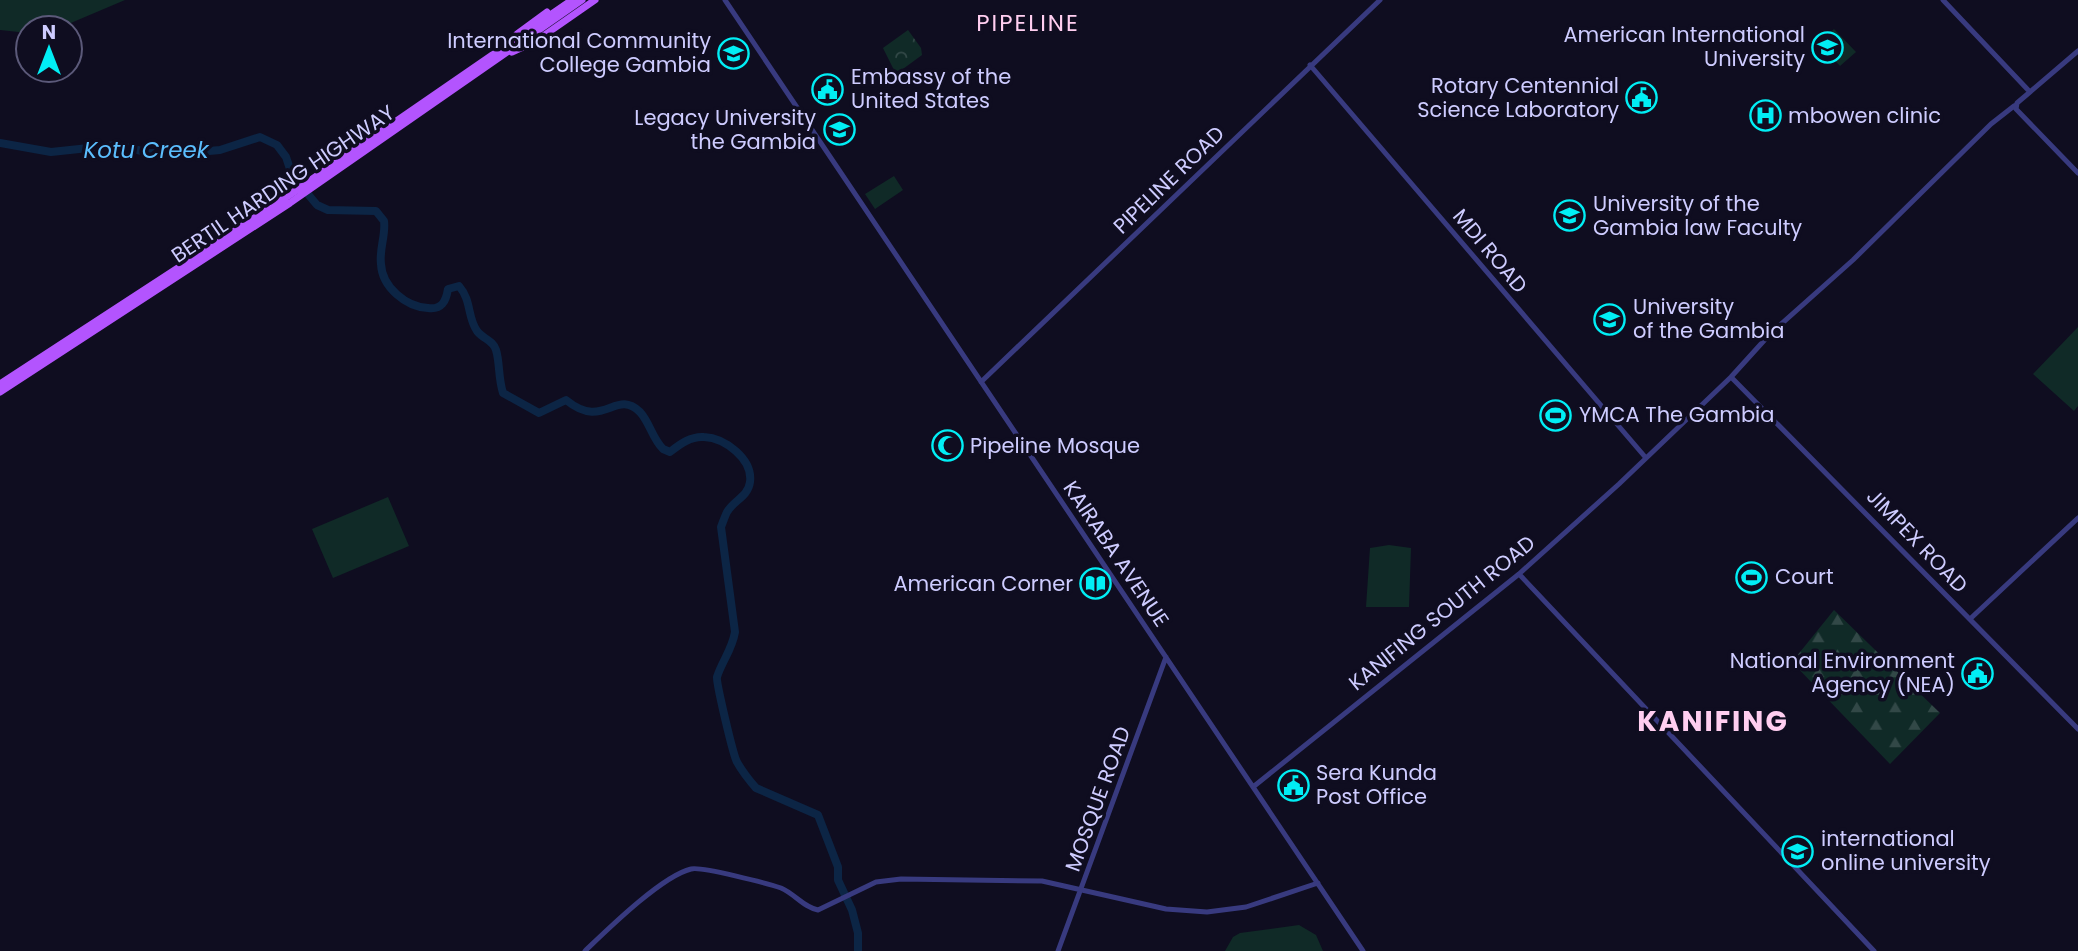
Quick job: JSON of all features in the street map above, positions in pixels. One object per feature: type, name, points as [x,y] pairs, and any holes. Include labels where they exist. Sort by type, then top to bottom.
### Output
[{"type":"main road","points":[[507,50],[524,28],[565,0]]},
{"type":"main road","name":"BERTIL HARDING HIGHWAY","points":[[0,392],[296,195],[507,50],[572,0]]},
{"type":"main road","name":"BERTIL HARDING HIGHWAY","points":[[515,44],[582,0]]},
{"type":"main road","points":[[507,50],[522,49],[595,0]]},
{"type":"main road","name":"BERTIL HARDING HIGHWAY","points":[[0,384],[296,195]]},
{"type":"street","name":"KAIRABA AVENUE","points":[[725,0],[1363,951]]},
{"type":"street","name":"PIPELINE ROAD","points":[[981,382],[1380,0]]},
{"type":"street","points":[[1943,0],[2030,92]]},
{"type":"street","name":"KANIFING SOUTH ROAD","points":[[1253,787],[1519,574],[1731,377],[1770,334],[1853,260],[1991,124],[2078,51]]},
{"type":"street","name":"MDI ROAD","points":[[1310,65],[1646,458]]},
{"type":"street","points":[[2014,106],[2078,173]]},
{"type":"street","name":"JIMPEX ROAD","points":[[1731,377],[2078,729]]},
{"type":"street","points":[[1970,619],[2078,518]]},
{"type":"street","points":[[1519,574],[1874,951]]},
{"type":"street","name":"MOSQUE ROAD","points":[[1058,951],[1166,657]]},
{"type":"street","points":[[585,951],[625,914],[691,869],[781,888],[812,909],[825,908],[847,895],[885,880],[923,878],[1042,881],[1081,892],[1166,909],[1207,912],[1246,907],[1318,883]]},
{"type":"green space","points":[[0,0],[125,0],[84,17],[84,14],[14,14],[14,32],[0,30]]},
{"type":"green space","points":[[1834,29],[1856,52],[1840,66],[1818,43]]},
{"type":"green space","points":[[908,30],[921,48],[922,55],[896,74],[883,48]]},
{"type":"green space","points":[[894,176],[903,190],[875,209],[865,194]]},
{"type":"green space","points":[[2078,327],[2078,406],[2074,411],[2033,374]]},
{"type":"green space","points":[[388,497],[409,546],[333,578],[312,529]]},
{"type":"green space","points":[[1389,545],[1411,548],[1409,607],[1366,607],[1370,548]]},
{"type":"green space","points":[[1834,610],[1940,713],[1890,764],[1792,662]]},
{"type":"green space","points":[[1299,925],[1316,935],[1323,951],[1225,951],[1233,937],[1240,933]]},
{"type":"waterway","name":"Kotu Creek","points":[[0,143],[51,152],[117,145],[150,153],[198,152],[220,150],[260,137],[277,145],[286,157],[292,175],[317,205],[328,210],[376,211],[384,221],[382,272],[391,288],[404,300],[420,307],[437,308],[444,301],[448,289],[459,286],[466,297],[474,326],[496,350],[503,393],[539,413],[566,400],[590,412],[623,404],[640,412],[656,440],[663,449],[670,452],[682,443],[699,437],[720,441],[736,451],[747,465],[750,482],[744,495],[727,512],[721,527],[735,632],[717,677],[729,733],[737,762],[756,788],[818,815],[838,867],[838,880],[852,910],[858,933],[858,951]]},
{"type":"place","name":"American International University","points":[[1828,47]]},
{"type":"place","name":"International Community College Gambia","points":[[734,53]]},
{"type":"place","name":"Embassy of the United States","points":[[828,89]]},
{"type":"place","name":"Rotary Centennial Science Laboratory","points":[[1642,98]]},
{"type":"place","name":"mbowen clinic","points":[[1765,116]]},
{"type":"place","name":"Legacy University the Gambia","points":[[839,130]]},
{"type":"place","name":"University of the Gambia law Faculty","points":[[1570,216]]},
{"type":"place","name":"University of the Gambia","points":[[1610,319]]},
{"type":"place","name":"YMCA The Gambia","points":[[1556,415]]},
{"type":"place","name":"Pipeline Mosque","points":[[947,446]]},
{"type":"place","name":"Court","points":[[1752,577]]},
{"type":"place","name":"American Corner","points":[[1096,584]]},
{"type":"place","name":"National Environment Agency (NEA)","points":[[1978,673]]},
{"type":"place","name":"Sera Kunda Post Office","points":[[1293,785]]},
{"type":"place","name":"international online university","points":[[1798,851]]},
{"type":"district","name":"PIPELINE","points":[[1028,23]]},
{"type":"district","name":"KANIFING","points":[[1713,721]]}]
